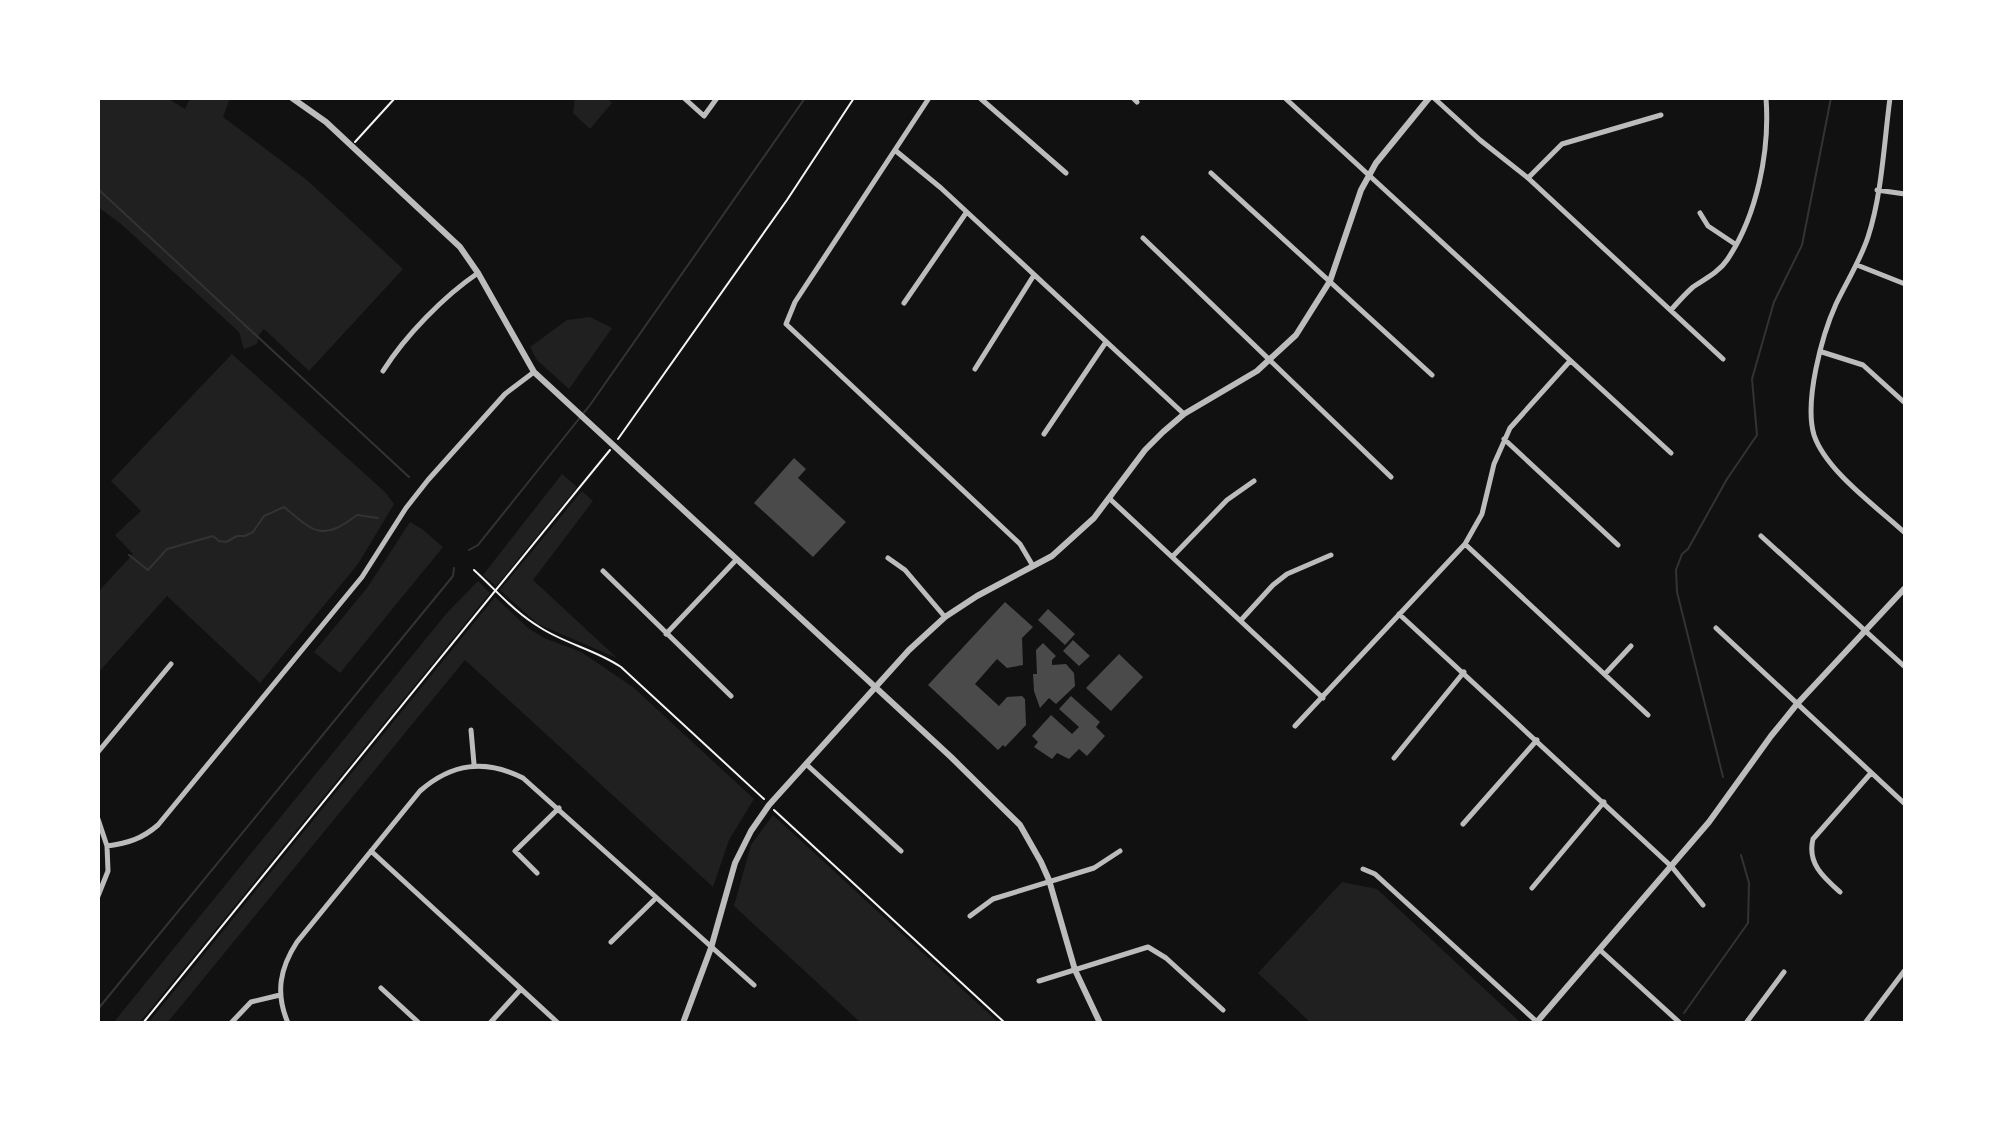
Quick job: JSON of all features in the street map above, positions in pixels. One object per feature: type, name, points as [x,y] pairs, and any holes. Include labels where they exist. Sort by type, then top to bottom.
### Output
[{"type":"street","points":[[293,98],[352,145],[460,247],[534,372],[951,757],[1020,825],[1049,880],[1075,970],[1100,1023]]},
{"type":"street","points":[[684,98],[704,116],[717,98]]},
{"type":"street","points":[[929,98],[795,302],[786,324],[1020,544],[1034,567]]},
{"type":"street","points":[[980,98],[1066,173]]},
{"type":"street","points":[[1285,98],[1671,453]]},
{"type":"street","points":[[683,1023],[711,948],[735,863],[769,805],[909,650],[945,617],[1034,567],[1071,540],[1110,499],[1145,450],[1184,414],[1232,388],[1269,362],[1296,335],[1330,281],[1352,214],[1369,176],[1397,136],[1432,98],[1528,178],[1723,359]]},
{"type":"street","points":[[1671,310],[1726,261],[1749,221],[1757,197],[1767,116],[1766,98]]},
{"type":"street","points":[[1890,98],[1869,235],[1835,306],[1813,382],[1810,410],[1814,435],[1834,467],[1905,533]]},
{"type":"street","points":[[1528,178],[1562,144],[1661,115]]},
{"type":"street","points":[[896,151],[1184,414]]},
{"type":"street","points":[[1211,173],[1432,375]]},
{"type":"street","points":[[1877,190],[1905,194]]},
{"type":"street","points":[[904,303],[966,213]]},
{"type":"street","points":[[1700,213],[1708,226],[1735,244]]},
{"type":"street","points":[[1143,238],[1391,477]]},
{"type":"street","points":[[1857,265],[1905,284]]},
{"type":"street","points":[[383,371],[455,289],[478,273]]},
{"type":"street","points":[[975,369],[1034,275]]},
{"type":"street","points":[[1044,434],[1106,342]]},
{"type":"street","points":[[1822,352],[1863,365],[1905,403]]},
{"type":"street","points":[[1295,726],[1465,544],[1482,514],[1494,464],[1510,428],[1570,361]]},
{"type":"street","points":[[107,846],[136,841],[158,825],[362,577],[406,508],[428,480],[505,394],[534,372]]},
{"type":"street","points":[[1504,439],[1618,545]]},
{"type":"street","points":[[1173,557],[1227,500],[1254,481]]},
{"type":"street","points":[[1110,499],[1242,619],[1323,698]]},
{"type":"street","points":[[1761,536],[1905,667]]},
{"type":"street","points":[[1465,544],[1648,715]]},
{"type":"street","points":[[1242,619],[1287,574],[1331,555]]},
{"type":"street","points":[[888,558],[905,570],[945,617]]},
{"type":"street","points":[[666,634],[736,560]]},
{"type":"street","points":[[603,571],[731,696]]},
{"type":"street","points":[[1363,869],[1375,874],[1537,1023],[1709,822],[1797,704],[1905,588]]},
{"type":"street","points":[[1399,614],[1672,867],[1703,905]]},
{"type":"street","points":[[1716,628],[1905,804]]},
{"type":"street","points":[[1605,674],[1631,646]]},
{"type":"street","points":[[98,752],[171,664]]},
{"type":"street","points":[[1394,758],[1464,672]]},
{"type":"street","points":[[471,730],[474,764]]},
{"type":"street","points":[[1463,824],[1537,740]]},
{"type":"street","points":[[288,1023],[280,995],[280,978],[285,960],[297,942],[420,791],[434,779],[454,769],[474,764],[508,770],[523,778],[754,985]]},
{"type":"street","points":[[806,764],[901,851]]},
{"type":"street","points":[[1840,892],[1814,866],[1810,850],[1813,839],[1871,773]]},
{"type":"street","points":[[1532,888],[1604,802]]},
{"type":"street","points":[[537,873],[515,851],[559,808]]},
{"type":"street","points":[[98,819],[107,846],[108,871],[98,896]]},
{"type":"street","points":[[371,851],[558,1023]]},
{"type":"street","points":[[970,916],[993,899],[1094,868],[1120,851]]},
{"type":"street","points":[[611,942],[656,898]]},
{"type":"street","points":[[1039,981],[1148,947],[1166,958],[1223,1010]]},
{"type":"street","points":[[1600,950],[1680,1023]]},
{"type":"street","points":[[1865,1023],[1905,970]]},
{"type":"street","points":[[1746,1023],[1784,972]]},
{"type":"street","points":[[381,988],[419,1023]]},
{"type":"street","points":[[490,1023],[521,989]]},
{"type":"street","points":[[231,1023],[251,1002],[280,995]]},
{"type":"path","points":[[352,145],[395,98]]},
{"type":"path","points":[[143,1023],[612,447],[787,200],[854,98]]},
{"type":"path","points":[[474,570],[518,614],[543,630],[621,667],[1005,1023]]},
{"type":"shaded area","points":[[98,98],[167,98],[185,109],[190,98],[230,98],[223,117],[308,181],[403,269],[309,371],[264,329],[257,344],[244,349],[239,332],[121,224],[98,207]]},
{"type":"shaded area","points":[[575,98],[607,98],[612,103],[590,129],[573,113]]},
{"type":"shaded area","points":[[590,317],[612,328],[569,389],[537,360],[530,347],[567,320]]},
{"type":"shaded area","points":[[232,354],[386,493],[394,504],[358,564],[260,683],[167,596],[98,673],[98,592],[133,554],[115,535],[141,511],[111,481]]},
{"type":"shaded area","points":[[562,474],[577,487],[496,586],[483,575]]},
{"type":"shaded area","points":[[582,491],[593,501],[533,580],[617,658],[538,624],[500,590]]},
{"type":"shaded area","points":[[410,522],[443,547],[340,673],[314,652],[367,588]]},
{"type":"shaded area","points":[[478,581],[490,593],[139,1023],[113,1023],[446,614]]},
{"type":"shaded area","points":[[495,597],[528,628],[544,638],[581,652],[633,687],[754,799],[729,840],[713,887],[465,660],[167,1023],[148,1023]]},
{"type":"shaded area","points":[[773,815],[999,1023],[861,1023],[734,906],[751,845]]},
{"type":"shaded area","points":[[1342,882],[1377,889],[1521,1023],[1311,1023],[1258,973]]},
{"type":"building","points":[[794,458],[806,469],[798,478],[846,522],[813,557],[754,503]]},
{"type":"building","points":[[1005,602],[1033,627],[1022,638],[1023,665],[1007,668],[997,659],[975,684],[999,706],[1007,697],[1022,696],[1025,699],[1026,725],[1005,747],[1003,745],[998,750],[928,685]]},
{"type":"building","points":[[1048,609],[1075,634],[1065,645],[1038,620]]},
{"type":"building","points":[[1073,640],[1090,656],[1079,666],[1063,651]]},
{"type":"building","points":[[1043,643],[1056,656],[1052,665],[1066,664],[1074,673],[1075,686],[1056,704],[1049,698],[1040,708],[1034,691],[1033,674],[1037,674],[1036,650]]},
{"type":"building","points":[[1119,654],[1143,677],[1111,711],[1086,688]]},
{"type":"building","points":[[1071,696],[1100,722],[1096,727],[1105,736],[1087,756],[1079,749],[1069,759],[1057,753],[1052,759],[1034,747],[1038,742],[1032,736],[1051,715],[1072,734],[1079,727],[1059,709]]},
{"type":"waterway","points":[[469,550],[478,545],[590,405],[805,98]]},
{"type":"waterway","points":[[1723,777],[1677,592],[1676,570],[1682,554],[1688,549],[1727,479],[1757,435],[1752,379],[1774,302],[1802,245],[1831,98]]},
{"type":"waterway","points":[[98,189],[409,477]]},
{"type":"waterway","points":[[129,555],[148,570],[167,549],[213,536],[226,542],[237,536],[245,536],[253,532],[264,516],[284,507],[311,528],[326,531],[357,515],[378,518]]},
{"type":"waterway","points":[[98,1009],[453,576],[454,568]]},
{"type":"waterway","points":[[1684,1013],[1748,923],[1749,883],[1741,855]]}]
